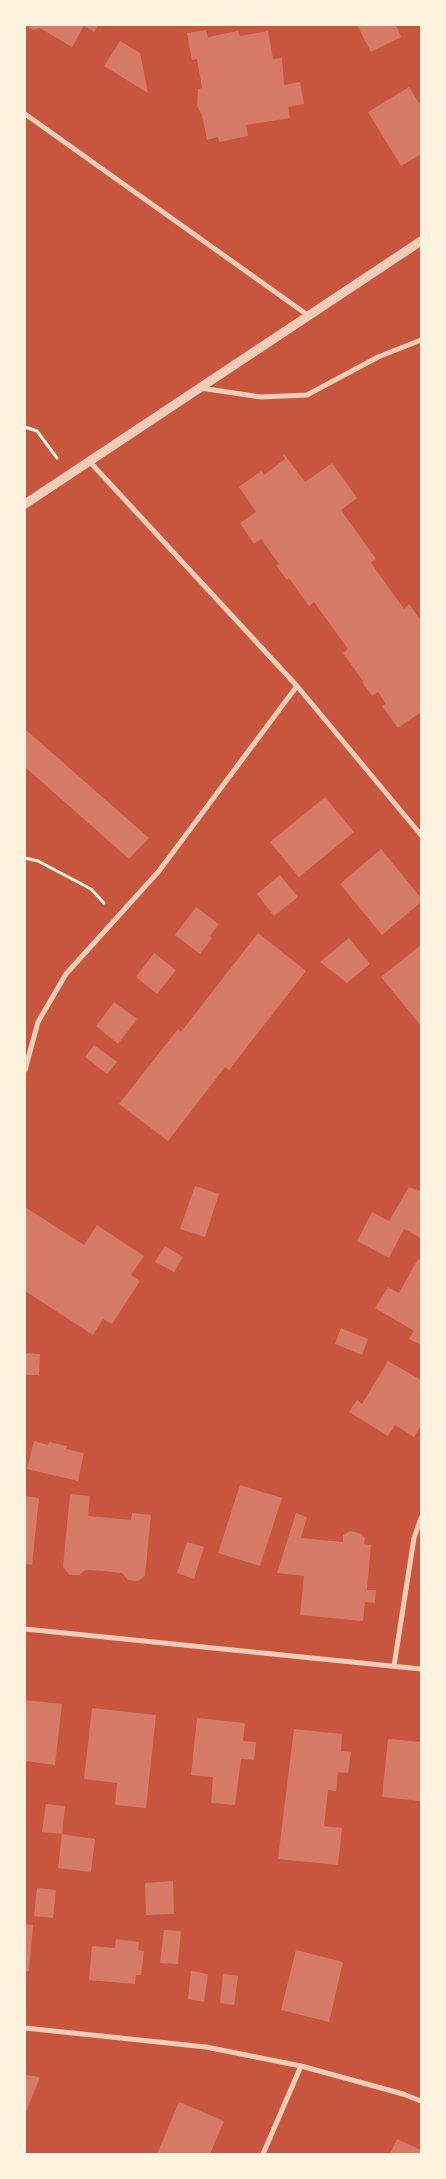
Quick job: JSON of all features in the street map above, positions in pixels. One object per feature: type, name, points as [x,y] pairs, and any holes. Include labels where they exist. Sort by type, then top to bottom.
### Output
[{"type":"street","points":[[25,114],[309,316]]},
{"type":"street","points":[[25,504],[421,241]]},
{"type":"street","points":[[199,388],[262,397],[307,395],[378,358],[421,340]]},
{"type":"street","points":[[89,461],[298,686],[421,835]]},
{"type":"street","points":[[25,1070],[38,1022],[66,974],[159,871],[298,686]]},
{"type":"street","points":[[394,1666],[414,1538],[421,1518]]},
{"type":"street","points":[[25,1629],[421,1669]]},
{"type":"street","points":[[25,2028],[206,2047],[301,2066],[403,2094],[421,2101]]},
{"type":"street","points":[[263,2154],[301,2066]]},
{"type":"path","points":[[25,427],[37,431],[69,475]]},
{"type":"path","points":[[25,858],[38,861],[91,889],[117,917]]},
{"type":"building","points":[[25,25],[98,25],[94,32],[84,26],[72,47],[40,28],[33,30]]},
{"type":"building","points":[[357,25],[396,25],[401,37],[371,52]]},
{"type":"building","points":[[206,30],[208,37],[238,31],[240,36],[268,31],[273,59],[282,58],[284,85],[300,82],[304,104],[288,107],[290,118],[246,125],[248,136],[219,142],[218,137],[207,140],[202,115],[197,106],[198,89],[202,88],[197,59],[192,60],[187,33]]},
{"type":"building","points":[[120,41],[140,53],[148,93],[104,66]]},
{"type":"building","points":[[409,87],[421,106],[421,154],[401,166],[368,112]]},
{"type":"building","points":[[284,454],[305,482],[332,463],[357,498],[341,510],[376,559],[371,563],[404,609],[409,604],[421,621],[421,712],[398,728],[382,706],[386,704],[378,692],[372,696],[362,682],[343,653],[348,649],[314,602],[309,606],[289,578],[287,580],[276,565],[279,564],[261,539],[254,544],[240,523],[256,512],[239,487],[261,471],[264,475],[285,459]]},
{"type":"building","points":[[25,729],[149,838],[129,859],[25,767]]},
{"type":"building","points":[[325,797],[354,832],[299,877],[270,842]]},
{"type":"building","points":[[381,849],[421,898],[421,902],[382,935],[340,884]]},
{"type":"building","points":[[280,875],[298,897],[274,916],[257,894]]},
{"type":"building","points":[[196,907],[219,924],[210,936],[212,938],[200,954],[175,935]]},
{"type":"building","points":[[258,933],[306,971],[229,1070],[225,1067],[168,1141],[119,1104],[178,1029],[181,1032]]},
{"type":"building","points":[[349,938],[370,964],[347,983],[320,962]]},
{"type":"building","points":[[421,945],[421,1026],[381,977]]},
{"type":"building","points":[[154,953],[176,970],[157,994],[136,977]]},
{"type":"building","points":[[114,1002],[137,1019],[118,1044],[96,1026]]},
{"type":"building","points":[[94,1045],[117,1062],[107,1074],[85,1057]]},
{"type":"building","points":[[195,1186],[219,1194],[205,1237],[180,1229]]},
{"type":"building","points":[[409,1187],[421,1191],[421,1238],[404,1229],[389,1258],[357,1241],[372,1212],[389,1221]]},
{"type":"building","points":[[25,1207],[84,1245],[97,1225],[144,1256],[131,1275],[140,1281],[112,1324],[103,1319],[93,1335],[25,1291]]},
{"type":"building","points":[[165,1246],[183,1257],[174,1272],[155,1262]]},
{"type":"building","points":[[418,1259],[421,1261],[421,1345],[409,1339],[414,1331],[375,1308],[388,1287],[399,1293]]},
{"type":"building","points":[[341,1328],[368,1339],[362,1355],[335,1344]]},
{"type":"building","points":[[25,1353],[40,1354],[39,1375],[25,1375]]},
{"type":"building","points":[[388,1361],[421,1380],[421,1425],[414,1437],[395,1425],[388,1436],[349,1412],[357,1400],[362,1404]]},
{"type":"building","points":[[34,1441],[48,1445],[49,1442],[67,1446],[66,1449],[84,1453],[78,1481],[27,1469]]},
{"type":"building","points":[[240,1485],[282,1498],[260,1566],[218,1553]]},
{"type":"building","points":[[70,1494],[90,1496],[88,1516],[131,1520],[132,1513],[151,1515],[145,1576],[138,1581],[128,1580],[122,1573],[86,1570],[79,1575],[70,1575],[63,1567]]},
{"type":"building","points":[[25,1496],[39,1498],[32,1565],[25,1564]]},
{"type":"building","points":[[296,1513],[307,1517],[301,1538],[343,1542],[343,1535],[350,1531],[360,1533],[365,1538],[364,1544],[371,1545],[367,1590],[376,1590],[375,1603],[365,1602],[363,1621],[300,1615],[304,1576],[277,1573]]},
{"type":"building","points":[[187,1542],[204,1547],[194,1579],[177,1573]]},
{"type":"building","points":[[25,1700],[62,1704],[55,1765],[25,1761]]},
{"type":"building","points":[[92,1708],[156,1715],[146,1808],[115,1805],[117,1783],[84,1779]]},
{"type":"building","points":[[197,1718],[245,1723],[243,1741],[256,1742],[254,1760],[241,1759],[235,1805],[211,1803],[213,1777],[191,1775]]},
{"type":"building","points":[[294,1729],[342,1734],[341,1751],[351,1752],[348,1773],[338,1772],[336,1791],[328,1790],[324,1826],[342,1828],[338,1865],[278,1859]]},
{"type":"building","points":[[388,1739],[421,1742],[421,1801],[382,1797]]},
{"type":"building","points":[[46,1804],[65,1806],[62,1834],[42,1832]]},
{"type":"building","points":[[62,1834],[95,1839],[91,1872],[58,1868]]},
{"type":"building","points":[[173,1881],[174,1914],[146,1915],[145,1883]]},
{"type":"building","points":[[37,1888],[56,1890],[53,1918],[34,1916]]},
{"type":"building","points":[[25,1924],[33,1925],[29,1971],[25,1971]]},
{"type":"building","points":[[164,1930],[181,1931],[178,1964],[160,1963]]},
{"type":"building","points":[[116,1939],[139,1942],[138,1950],[144,1951],[141,1975],[136,1975],[135,1984],[89,1980],[92,1946],[115,1948]]},
{"type":"building","points":[[296,1950],[343,1962],[329,2022],[281,2010]]},
{"type":"building","points":[[191,1971],[208,1974],[204,2002],[188,1999]]},
{"type":"building","points":[[223,1974],[238,1976],[234,2005],[220,2003]]},
{"type":"building","points":[[25,2075],[40,2077],[25,2115]]},
{"type":"building","points":[[179,2102],[224,2121],[210,2154],[157,2154]]},
{"type":"building","points":[[397,2139],[421,2150],[421,2154],[390,2154]]}]
